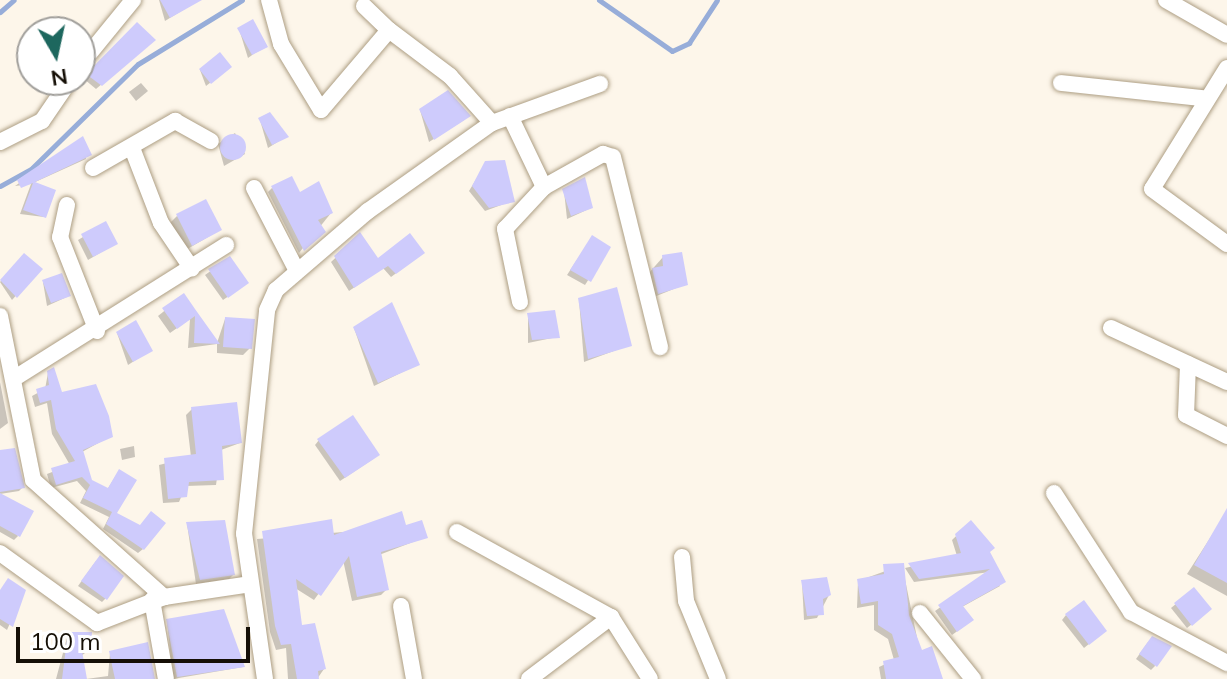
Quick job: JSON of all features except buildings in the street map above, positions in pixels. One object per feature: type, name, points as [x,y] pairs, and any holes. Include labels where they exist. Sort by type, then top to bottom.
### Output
[{"type":"street","points":[[96,45],[133,0]]},
{"type":"street","points":[[269,0],[281,44],[321,110],[389,30]]},
{"type":"street","points":[[1166,0],[1227,35]]},
{"type":"street","points":[[364,6],[389,30],[450,76],[492,123]]},
{"type":"street","points":[[1227,68],[1202,98],[1152,189],[1227,244]]},
{"type":"street","points":[[1061,83],[1202,98]]},
{"type":"street","points":[[265,679],[244,526],[267,310],[297,271],[492,123],[600,84]]},
{"type":"street","points":[[0,142],[42,121],[59,96]]},
{"type":"street","points":[[510,116],[544,187]]},
{"type":"street","points":[[93,168],[175,121],[211,141]]},
{"type":"street","points":[[132,148],[161,223],[192,269]]},
{"type":"street","points":[[520,302],[505,229],[544,187],[603,154],[613,157],[660,347]]},
{"type":"street","points":[[254,188],[297,271]]},
{"type":"street","points":[[67,205],[60,237],[97,331]]},
{"type":"street","points":[[18,376],[97,331],[226,245]]},
{"type":"street","points":[[0,316],[18,376],[39,488],[158,598],[166,679]]},
{"type":"street","points":[[1111,328],[1227,382]]},
{"type":"street","points":[[1188,364],[1186,415],[1227,436]]},
{"type":"street","points":[[1054,493],[1131,612],[1227,663]]},
{"type":"street","points":[[457,532],[611,617],[650,679]]},
{"type":"street","points":[[0,553],[97,623],[158,598],[251,584]]},
{"type":"street","points":[[682,557],[686,601],[718,679]]},
{"type":"street","points":[[401,606],[414,679]]},
{"type":"street","points":[[920,613],[973,679]]},
{"type":"street","points":[[529,679],[611,617]]},
{"type":"waterway","points":[[0,12],[14,0]]},
{"type":"waterway","points":[[0,186],[32,168],[138,64],[242,0]]},
{"type":"waterway","points":[[599,0],[672,51],[689,43],[717,0]]}]
